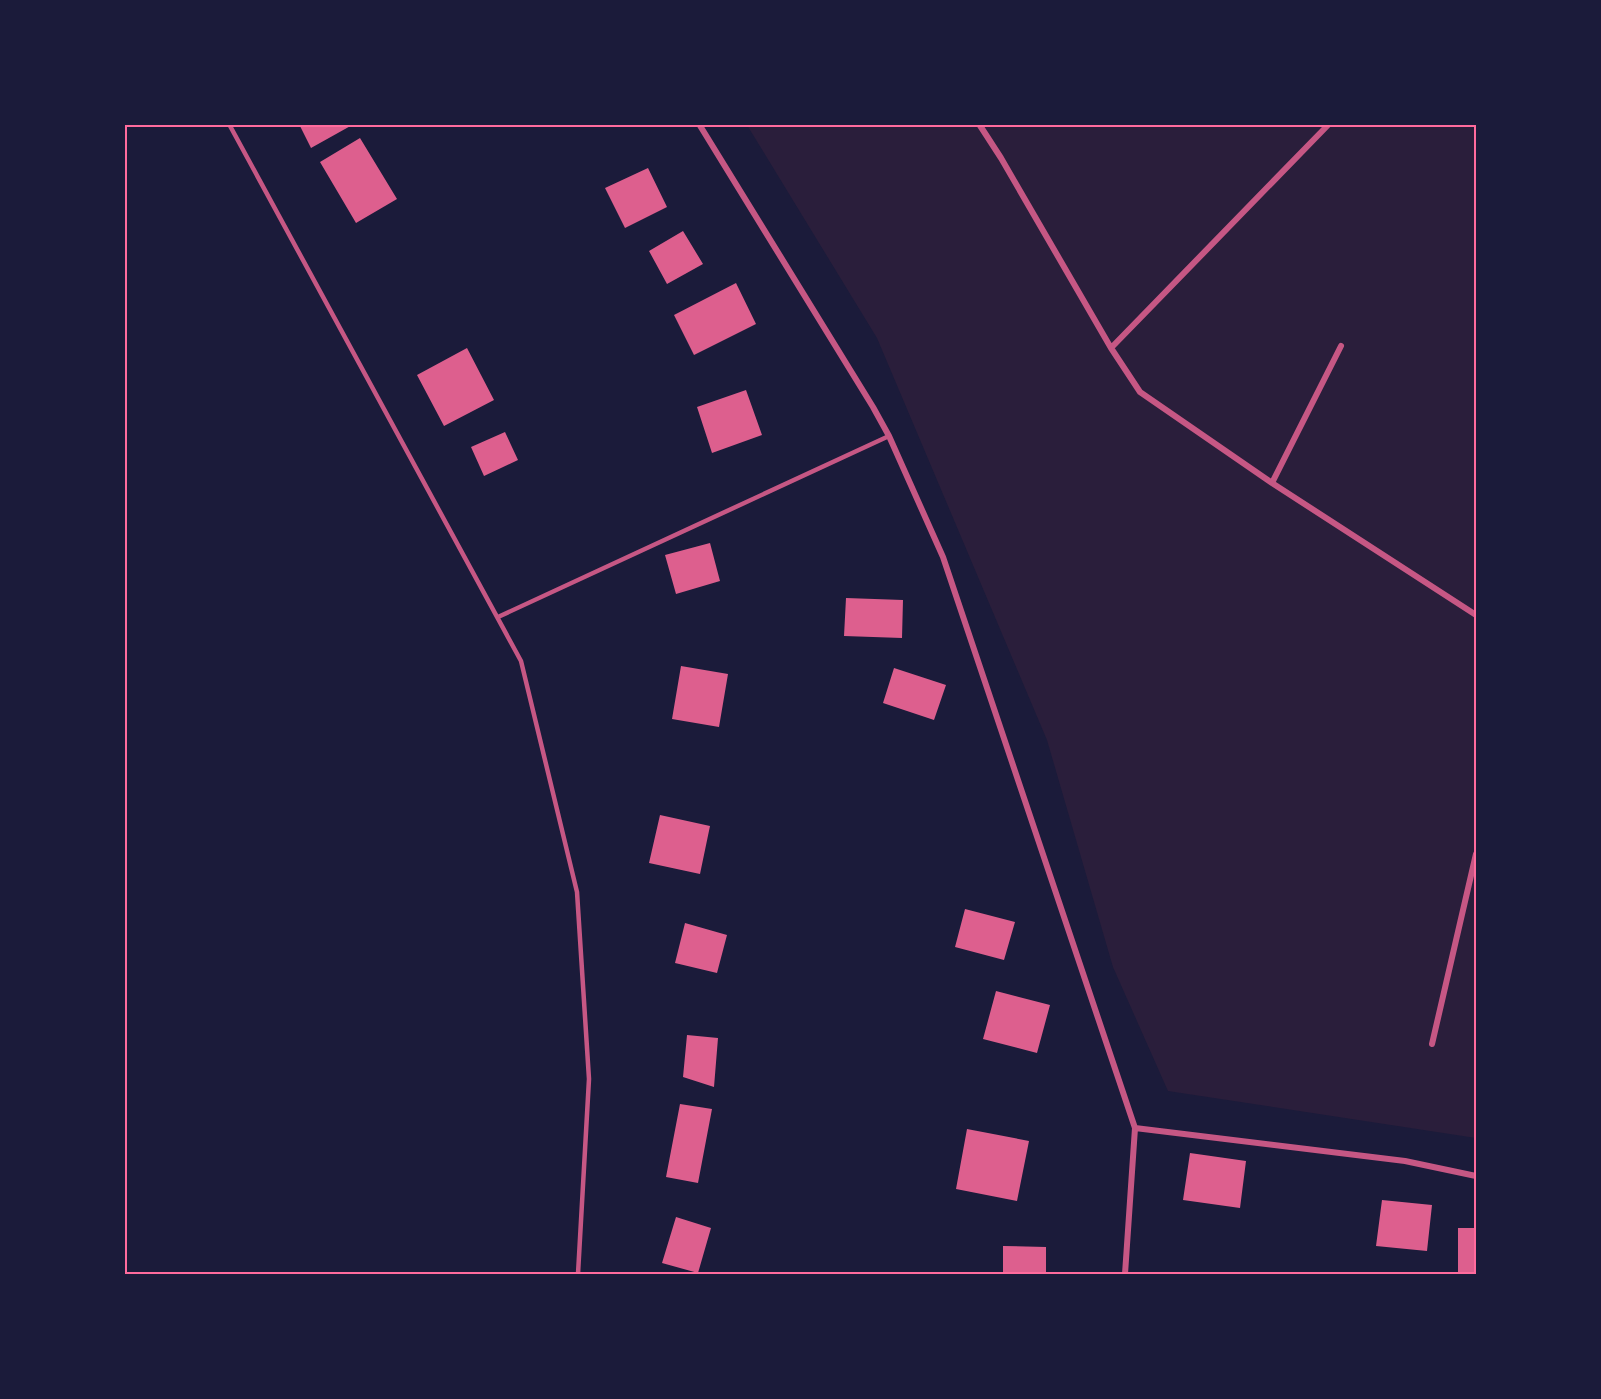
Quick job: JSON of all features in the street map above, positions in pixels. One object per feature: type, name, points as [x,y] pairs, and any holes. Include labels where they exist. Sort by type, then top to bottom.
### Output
[{"type":"street","points":[[699,124],[890,436],[943,557],[1136,1128],[1125,1275]]},
{"type":"street","points":[[979,124],[1111,348],[1140,392],[1272,483],[1476,615]]},
{"type":"street","points":[[1111,348],[1329,124]]},
{"type":"street","points":[[1272,483],[1341,346]]},
{"type":"street","points":[[1432,1044],[1476,854]]},
{"type":"street","points":[[1136,1128],[1405,1161],[1476,1176]]},
{"type":"lane","points":[[229,124],[521,661],[577,892],[589,1079],[578,1275]]},
{"type":"lane","points":[[498,617],[890,436]]},
{"type":"shaded area","points":[[747,125],[1476,125],[1476,1138],[1168,1091],[1113,967],[1047,740],[877,338]]},
{"type":"building","points":[[299,124],[354,124],[311,148]]},
{"type":"building","points":[[360,138],[397,199],[356,223],[320,162]]},
{"type":"building","points":[[648,168],[667,207],[625,228],[605,188]]},
{"type":"building","points":[[683,231],[703,264],[667,284],[649,251]]},
{"type":"building","points":[[736,283],[756,324],[694,355],[674,315]]},
{"type":"building","points":[[467,348],[494,400],[444,426],[417,375]]},
{"type":"building","points":[[746,390],[762,435],[712,453],[697,407]]},
{"type":"building","points":[[505,432],[518,460],[484,476],[471,447]]},
{"type":"building","points":[[710,543],[720,581],[676,594],[665,555]]},
{"type":"building","points":[[846,598],[903,600],[902,638],[844,636]]},
{"type":"building","points":[[681,666],[728,674],[719,727],[672,719]]},
{"type":"building","points":[[894,668],[946,685],[934,720],[883,703]]},
{"type":"building","points":[[660,815],[710,826],[700,874],[649,863]]},
{"type":"building","points":[[965,909],[1015,922],[1004,960],[955,947]]},
{"type":"building","points":[[685,923],[727,935],[717,973],[675,963]]},
{"type":"building","points":[[996,991],[1050,1005],[1037,1053],[983,1039]]},
{"type":"building","points":[[687,1035],[718,1038],[714,1087],[683,1077]]},
{"type":"building","points":[[680,1104],[712,1109],[698,1183],[666,1177]]},
{"type":"building","points":[[967,1129],[1029,1141],[1017,1201],[956,1189]]},
{"type":"building","points":[[1190,1153],[1246,1161],[1240,1208],[1183,1200]]},
{"type":"building","points":[[1382,1200],[1432,1205],[1427,1251],[1376,1246]]},
{"type":"building","points":[[676,1217],[711,1228],[698,1273],[662,1263]]},
{"type":"building","points":[[1458,1228],[1476,1228],[1476,1274],[1458,1274]]},
{"type":"building","points":[[1003,1246],[1046,1247],[1046,1274],[1003,1274]]}]
